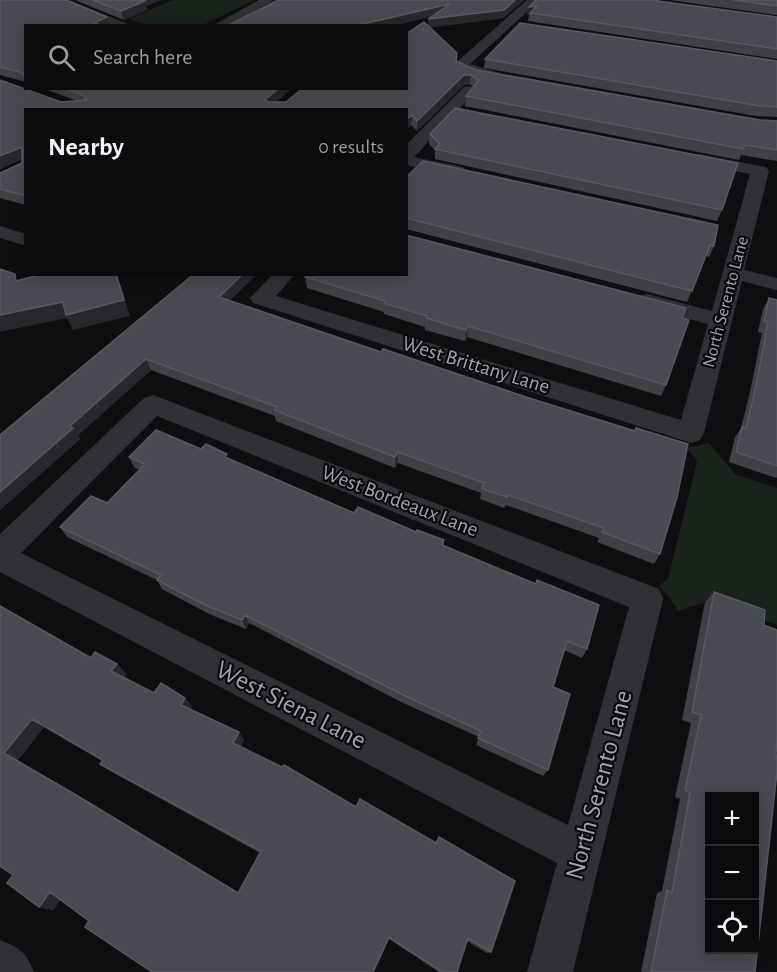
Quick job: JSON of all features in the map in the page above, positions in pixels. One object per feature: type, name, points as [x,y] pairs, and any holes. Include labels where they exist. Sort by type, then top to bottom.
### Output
[{"type":"street","points":[[59,0],[121,24]]},
{"type":"street","points":[[222,24],[268,0]]},
{"type":"street","points":[[510,79],[475,73],[463,68],[464,63],[513,25],[534,0]]},
{"type":"street","points":[[408,155],[458,111],[453,105],[469,90]]},
{"type":"street","name":"North Serento Lane","points":[[680,155],[760,171],[691,433]]},
{"type":"street","points":[[408,158],[476,175]]},
{"type":"street","points":[[720,229],[744,234]]},
{"type":"street","points":[[0,232],[24,239]]},
{"type":"street","points":[[733,273],[777,284]]},
{"type":"street","name":"West Brittany Lane","points":[[283,276],[261,298],[691,433]]},
{"type":"street","points":[[631,297],[721,321]]},
{"type":"street","name":"West Bordeaux Lane","points":[[0,556],[153,404],[647,598]]},
{"type":"street","name":"West Siena Lane","points":[[0,556],[581,853]]},
{"type":"street","name":"North Serento Lane","points":[[550,972],[647,598]]},
{"type":"street","points":[[0,963],[11,972]]},
{"type":"shaded area","points":[[173,0],[255,0],[205,24],[144,24],[129,19]]},
{"type":"shaded area","points":[[709,443],[735,474],[777,488],[777,625],[711,600],[678,611],[659,586],[668,579],[697,461],[687,448]]},
{"type":"building","points":[[0,0],[66,0],[107,17],[94,23],[98,24],[24,24],[24,76],[23,73],[0,67]]},
{"type":"building","points":[[93,0],[139,0],[145,1],[121,11]]},
{"type":"building","points":[[278,0],[515,0],[504,10],[428,19],[450,4],[363,24],[231,24]]},
{"type":"building","points":[[536,0],[651,0],[777,17],[777,49],[530,13],[537,6],[529,7]]},
{"type":"building","points":[[733,0],[777,0],[777,6]]},
{"type":"building","points":[[424,22],[457,53],[456,61],[476,70],[760,120],[777,121],[777,150],[745,145],[743,149],[466,96],[479,80],[471,75],[464,75],[417,121],[412,115],[408,118],[408,108],[24,108],[24,195],[0,189],[0,173],[22,163],[22,147],[0,156],[0,80],[61,102],[87,100],[83,95],[70,90],[277,90],[265,100],[286,102],[301,90],[408,90],[408,33]]},
{"type":"building","points":[[520,23],[777,61],[777,107],[485,59]]},
{"type":"building","points":[[455,108],[738,163],[722,210],[435,149],[440,144],[430,134]]},
{"type":"building","points":[[423,161],[718,225],[714,246],[710,245],[692,291],[408,219],[408,175]]},
{"type":"building","points":[[408,236],[686,308],[682,318],[689,320],[666,385],[468,326],[466,330],[384,303],[385,301],[305,277],[408,276]]},
{"type":"building","points":[[0,269],[15,274],[16,281],[35,276],[117,276],[124,300],[66,315],[63,302],[0,315]]},
{"type":"building","points":[[192,276],[241,276],[219,297],[381,352],[383,349],[529,398],[635,431],[636,428],[688,444],[677,497],[660,554],[602,532],[604,528],[508,495],[507,497],[482,489],[484,483],[398,452],[395,457],[274,410],[277,407],[146,359],[70,426],[73,428],[0,492],[0,435]]},
{"type":"building","points":[[769,298],[777,300],[777,466],[736,452],[742,427],[746,428],[757,381],[768,322],[764,321]]},
{"type":"building","points":[[156,430],[201,449],[206,444],[227,454],[225,457],[354,513],[358,507],[416,532],[417,530],[444,540],[442,545],[536,584],[537,580],[599,605],[587,649],[567,641],[553,687],[570,694],[548,770],[478,738],[481,731],[401,694],[245,615],[242,620],[205,605],[157,580],[161,575],[60,527],[91,496],[107,503],[145,464],[129,457]]},
{"type":"building","points":[[714,592],[765,610],[764,625],[777,630],[777,772],[759,936],[759,792],[705,792],[705,954],[757,954],[755,972],[651,972],[667,890],[672,893],[690,793],[685,790],[701,715],[692,712]]},
{"type":"building","points":[[0,606],[91,658],[95,652],[117,664],[111,671],[154,693],[161,683],[185,698],[181,705],[239,732],[233,743],[282,767],[284,765],[356,807],[360,799],[436,843],[439,837],[515,881],[491,952],[468,938],[457,972],[442,972],[389,937],[373,972],[152,972],[85,927],[89,921],[50,892],[39,907],[7,883],[13,875],[0,866]],"holes":[[[32,719],[103,760],[100,764],[261,851],[238,893],[4,753]]]}]
